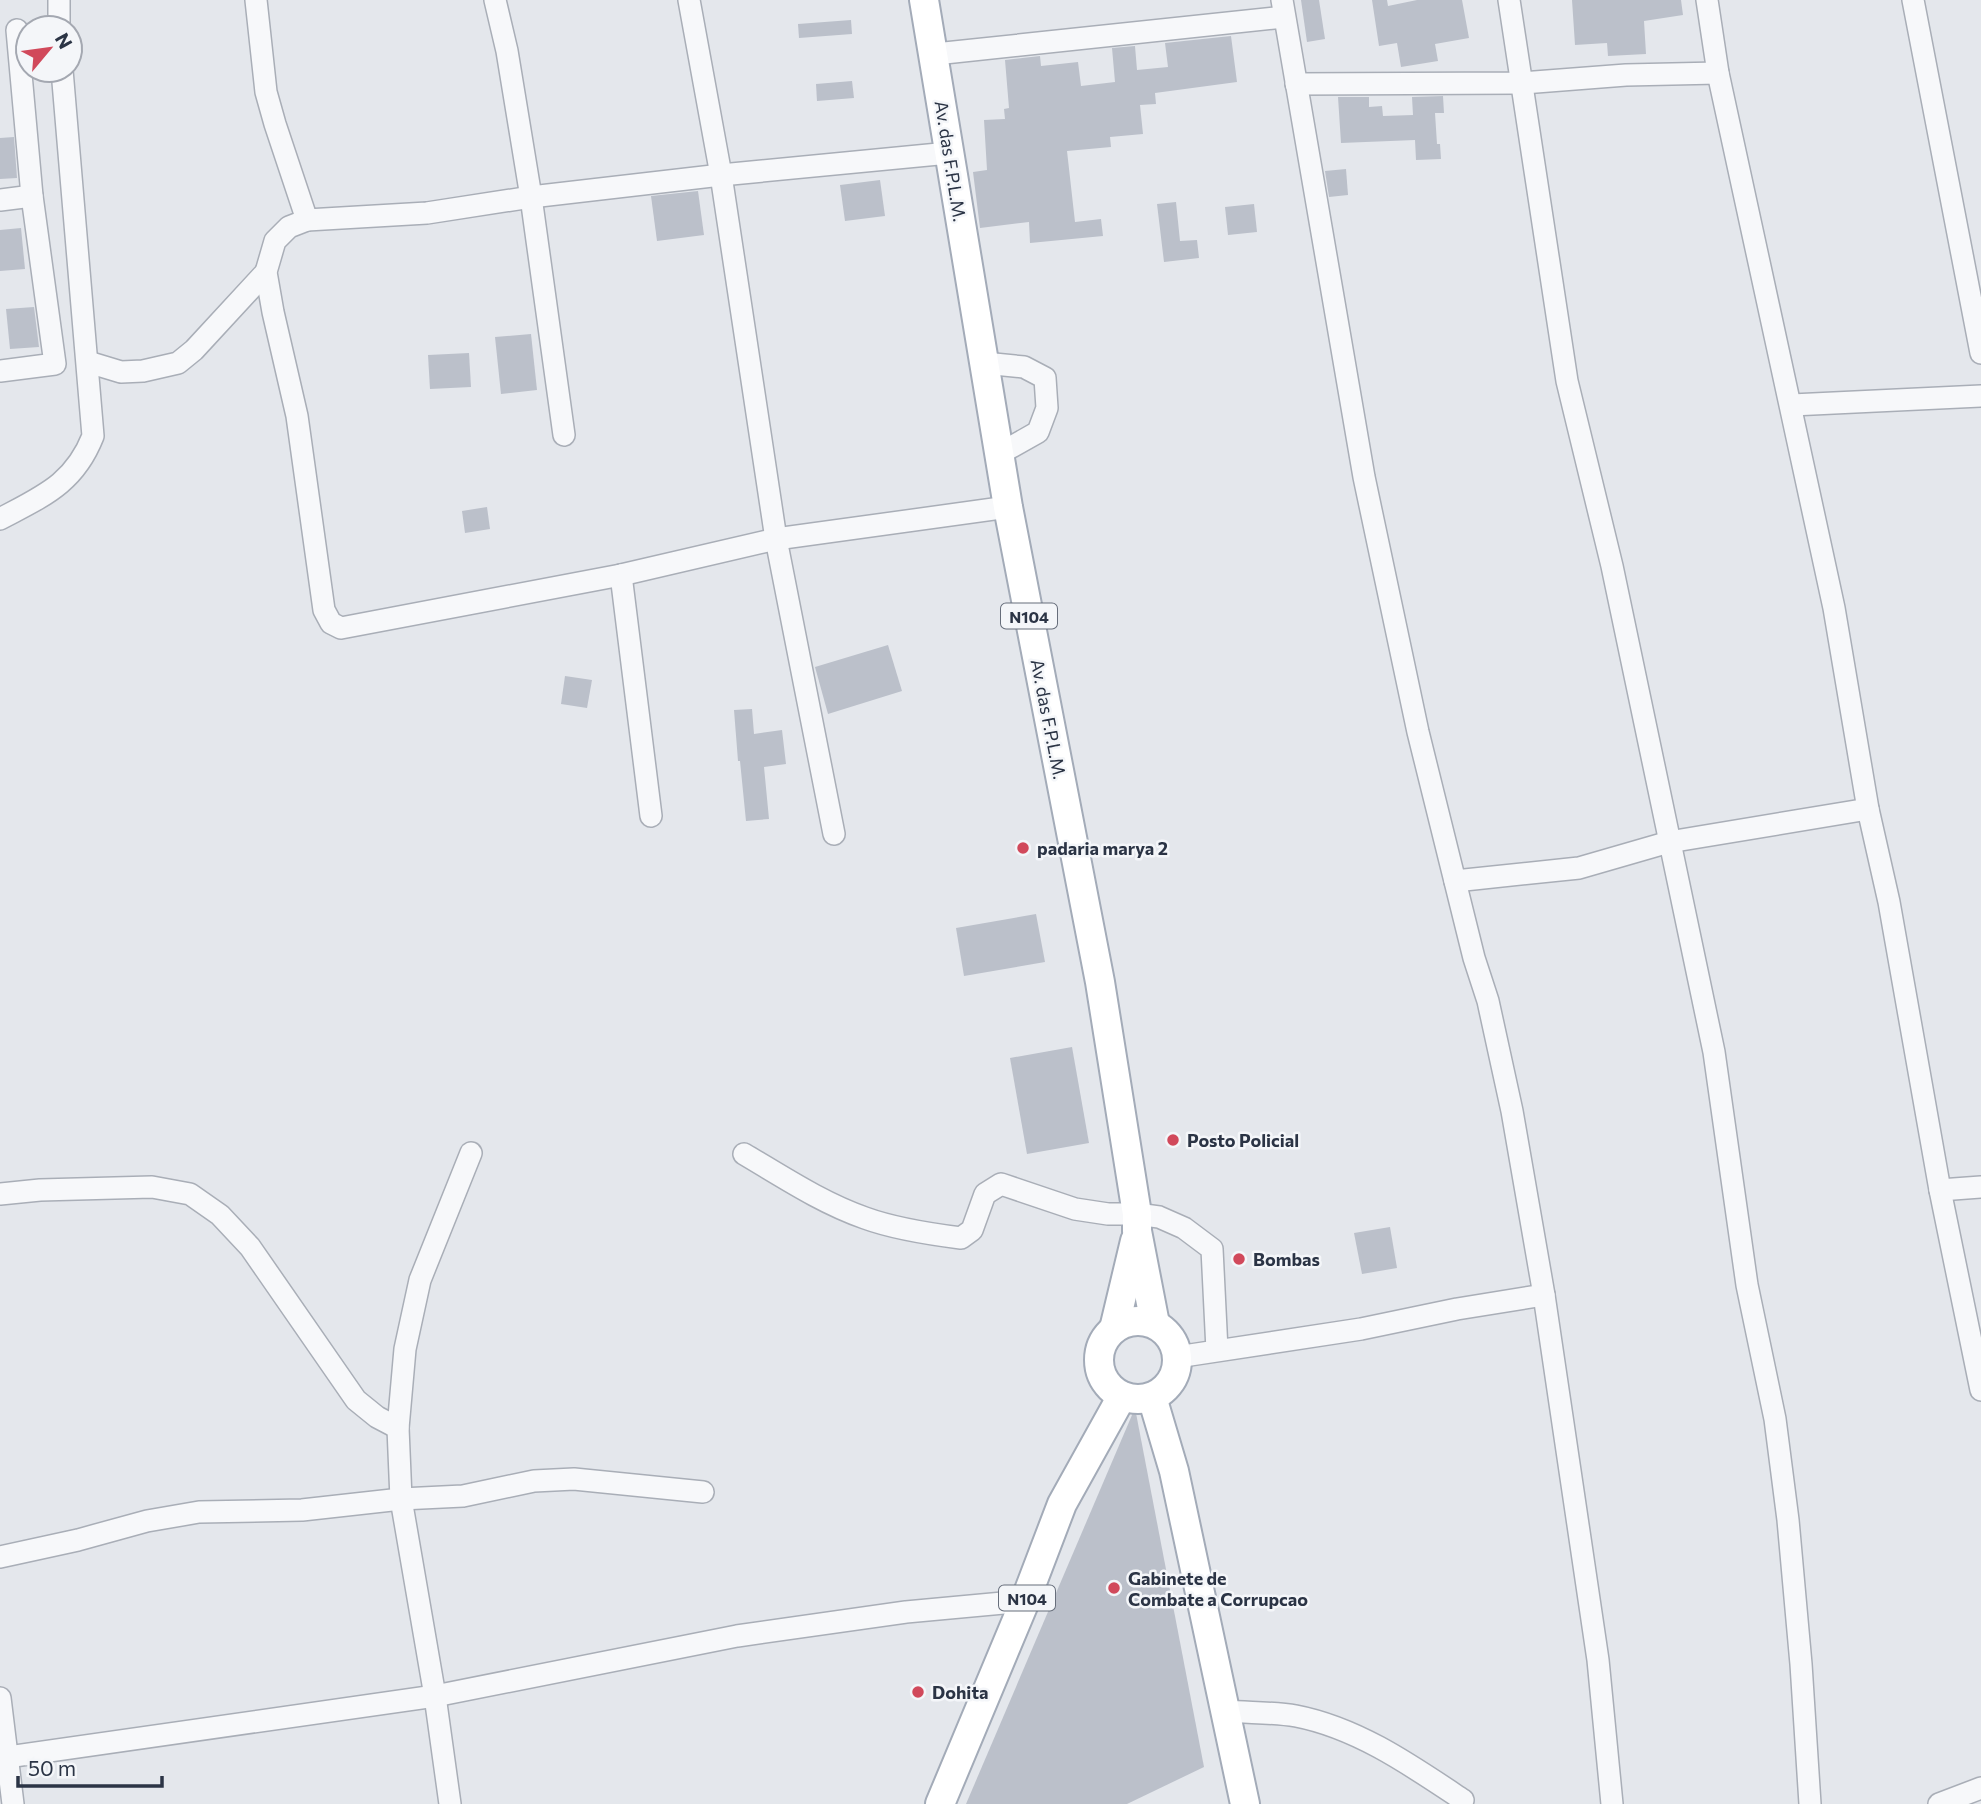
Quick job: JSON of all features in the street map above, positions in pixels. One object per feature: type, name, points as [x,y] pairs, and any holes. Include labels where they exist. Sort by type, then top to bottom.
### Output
[{"type":"main road","name":"Av. das F.P.L.M.","points":[[924,0],[1008,507],[1100,982],[1155,1324]]},
{"type":"main road","name":"Av. das F.P.L.M.","points":[[1114,1329],[1137,1222]]},
{"type":"main road","points":[[1114,1329],[1134,1321],[1155,1324]]},
{"type":"main road","name":"N104","points":[[1155,1324],[1170,1338],[1177,1357]]},
{"type":"main road","name":"N104","points":[[940,1804],[1026,1601],[1062,1504],[1122,1396],[1107,1383],[1099,1364],[1102,1345],[1114,1329]]},
{"type":"main road","points":[[1122,1396],[1142,1399],[1152,1397],[1174,1377],[1177,1357]]},
{"type":"main road","points":[[1152,1397],[1174,1471],[1245,1804]]},
{"type":"street","points":[[256,0],[266,92],[307,220]]},
{"type":"street","points":[[495,0],[507,51],[531,197],[564,435]]},
{"type":"street","points":[[689,0],[721,174],[776,539],[834,834]]},
{"type":"street","points":[[1509,0],[1567,380],[1612,566],[1714,1052],[1747,1285],[1775,1419],[1792,1559],[1810,1804]]},
{"type":"street","points":[[1707,0],[1718,72],[1834,608],[1868,809],[1889,902],[1940,1190],[1981,1390]]},
{"type":"street","points":[[1913,0],[1981,353]]},
{"type":"street","points":[[935,54],[1283,9],[1364,477],[1418,732],[1498,1043],[1544,1296],[1598,1660],[1612,1804]]},
{"type":"street","points":[[1296,84],[1522,83],[1626,75],[1718,72]]},
{"type":"street","points":[[0,371],[55,364],[32,196],[20,84]]},
{"type":"street","points":[[0,519],[62,484],[84,459],[93,436],[63,84]]},
{"type":"street","points":[[949,153],[721,174],[531,197],[427,213],[307,220],[289,227],[275,241],[267,272],[273,312],[297,416],[324,610],[331,623],[341,628],[621,575],[776,539],[1008,507]]},
{"type":"street","points":[[0,200],[32,196]]},
{"type":"street","points":[[88,362],[121,372],[143,371],[178,363],[194,350],[267,272]]},
{"type":"street","points":[[984,363],[1024,368],[1045,378],[1046,408],[1038,432],[999,454]]},
{"type":"street","points":[[1792,405],[1981,396]]},
{"type":"street","points":[[621,575],[651,817]]},
{"type":"street","points":[[1455,881],[1579,868],[1669,842],[1868,809]]},
{"type":"street","points":[[450,1804],[435,1696],[401,1499],[398,1428],[405,1349],[420,1280],[471,1153]]},
{"type":"street","points":[[744,1154],[807,1191],[865,1219],[928,1234],[961,1238],[972,1230],[985,1194],[1000,1184],[1075,1209],[1137,1222],[1159,1217],[1184,1227],[1212,1249],[1217,1350]]},
{"type":"street","points":[[0,1194],[40,1190],[152,1187],[190,1194],[220,1215],[250,1247],[356,1400],[377,1417],[398,1428]]},
{"type":"street","points":[[1940,1190],[1981,1187]]},
{"type":"street","points":[[1177,1357],[1361,1329],[1457,1309],[1544,1296]]},
{"type":"street","points":[[0,1557],[147,1521],[198,1512],[302,1510],[401,1499],[463,1496],[534,1481],[574,1479],[703,1492]]},
{"type":"street","points":[[4,1758],[435,1696],[737,1636],[906,1612],[1026,1601]]},
{"type":"street","points":[[0,1698],[4,1758],[13,1804]]},
{"type":"street","points":[[1226,1711],[1296,1716],[1354,1734],[1463,1800]]},
{"type":"street","points":[[1939,1804],[1981,1788]]},
{"type":"building","points":[[1301,0],[1319,0],[1325,39],[1307,42]]},
{"type":"building","points":[[1372,0],[1387,0],[1388,6],[1417,0],[1462,0],[1469,38],[1435,44],[1438,61],[1401,67],[1397,43],[1379,46]]},
{"type":"building","points":[[1572,0],[1681,0],[1683,15],[1644,21],[1646,54],[1608,56],[1607,43],[1575,45]]},
{"type":"building","points":[[851,20],[852,34],[799,38],[798,24]]},
{"type":"building","points":[[1231,36],[1237,82],[1155,93],[1156,104],[1140,105],[1143,134],[1110,137],[1111,147],[1067,151],[1075,222],[1101,219],[1103,236],[1030,243],[1029,222],[980,228],[973,172],[987,170],[984,120],[1005,119],[1004,109],[1009,108],[1005,60],[1040,56],[1041,66],[1078,62],[1081,86],[1115,82],[1112,48],[1135,46],[1137,70],[1168,67],[1165,43]]},
{"type":"building","points":[[852,81],[854,98],[817,101],[816,84]]},
{"type":"building","points":[[1443,96],[1444,113],[1435,113],[1441,159],[1416,160],[1415,140],[1341,143],[1338,97],[1369,97],[1369,107],[1382,106],[1383,116],[1413,115],[1412,97]]},
{"type":"building","points":[[14,137],[17,178],[0,179],[0,138]]},
{"type":"building","points":[[1346,169],[1348,195],[1329,197],[1325,171]]},
{"type":"building","points":[[880,180],[885,216],[845,221],[840,185]]},
{"type":"building","points":[[698,191],[704,235],[657,241],[651,196]]},
{"type":"building","points":[[1176,202],[1180,241],[1197,240],[1199,258],[1164,262],[1157,204]]},
{"type":"building","points":[[1254,204],[1257,232],[1228,235],[1225,207]]},
{"type":"building","points":[[21,228],[25,269],[0,271],[0,230]]},
{"type":"building","points":[[34,307],[39,347],[10,349],[6,309]]},
{"type":"building","points":[[531,334],[537,390],[501,394],[495,337]]},
{"type":"building","points":[[469,353],[471,387],[430,389],[428,355]]},
{"type":"building","points":[[487,507],[490,529],[465,533],[462,511]]},
{"type":"building","points":[[888,645],[902,691],[828,714],[815,667]]},
{"type":"building","points":[[565,676],[592,680],[587,708],[561,704]]},
{"type":"building","points":[[752,709],[754,734],[782,730],[786,764],[764,767],[769,819],[746,821],[734,710]]},
{"type":"building","points":[[1036,914],[1045,962],[964,976],[956,928]]},
{"type":"building","points":[[1072,1047],[1089,1143],[1027,1154],[1010,1058]]},
{"type":"building","points":[[1390,1227],[1397,1268],[1362,1274],[1354,1233]]},
{"type":"building","name":"Gabinete de Combate a Corrupcao","points":[[1135,1408],[1204,1767],[1127,1804],[966,1804]]},
{"type":"place","name":"padaria marya 2","points":[[1023,848]]},
{"type":"place","name":"Posto Policial","points":[[1173,1140]]},
{"type":"place","name":"Bombas","points":[[1239,1259]]},
{"type":"place","name":"Gabinete de Combate a Corrupcao","points":[[1114,1588]]},
{"type":"place","name":"Dohita","points":[[918,1692]]}]
